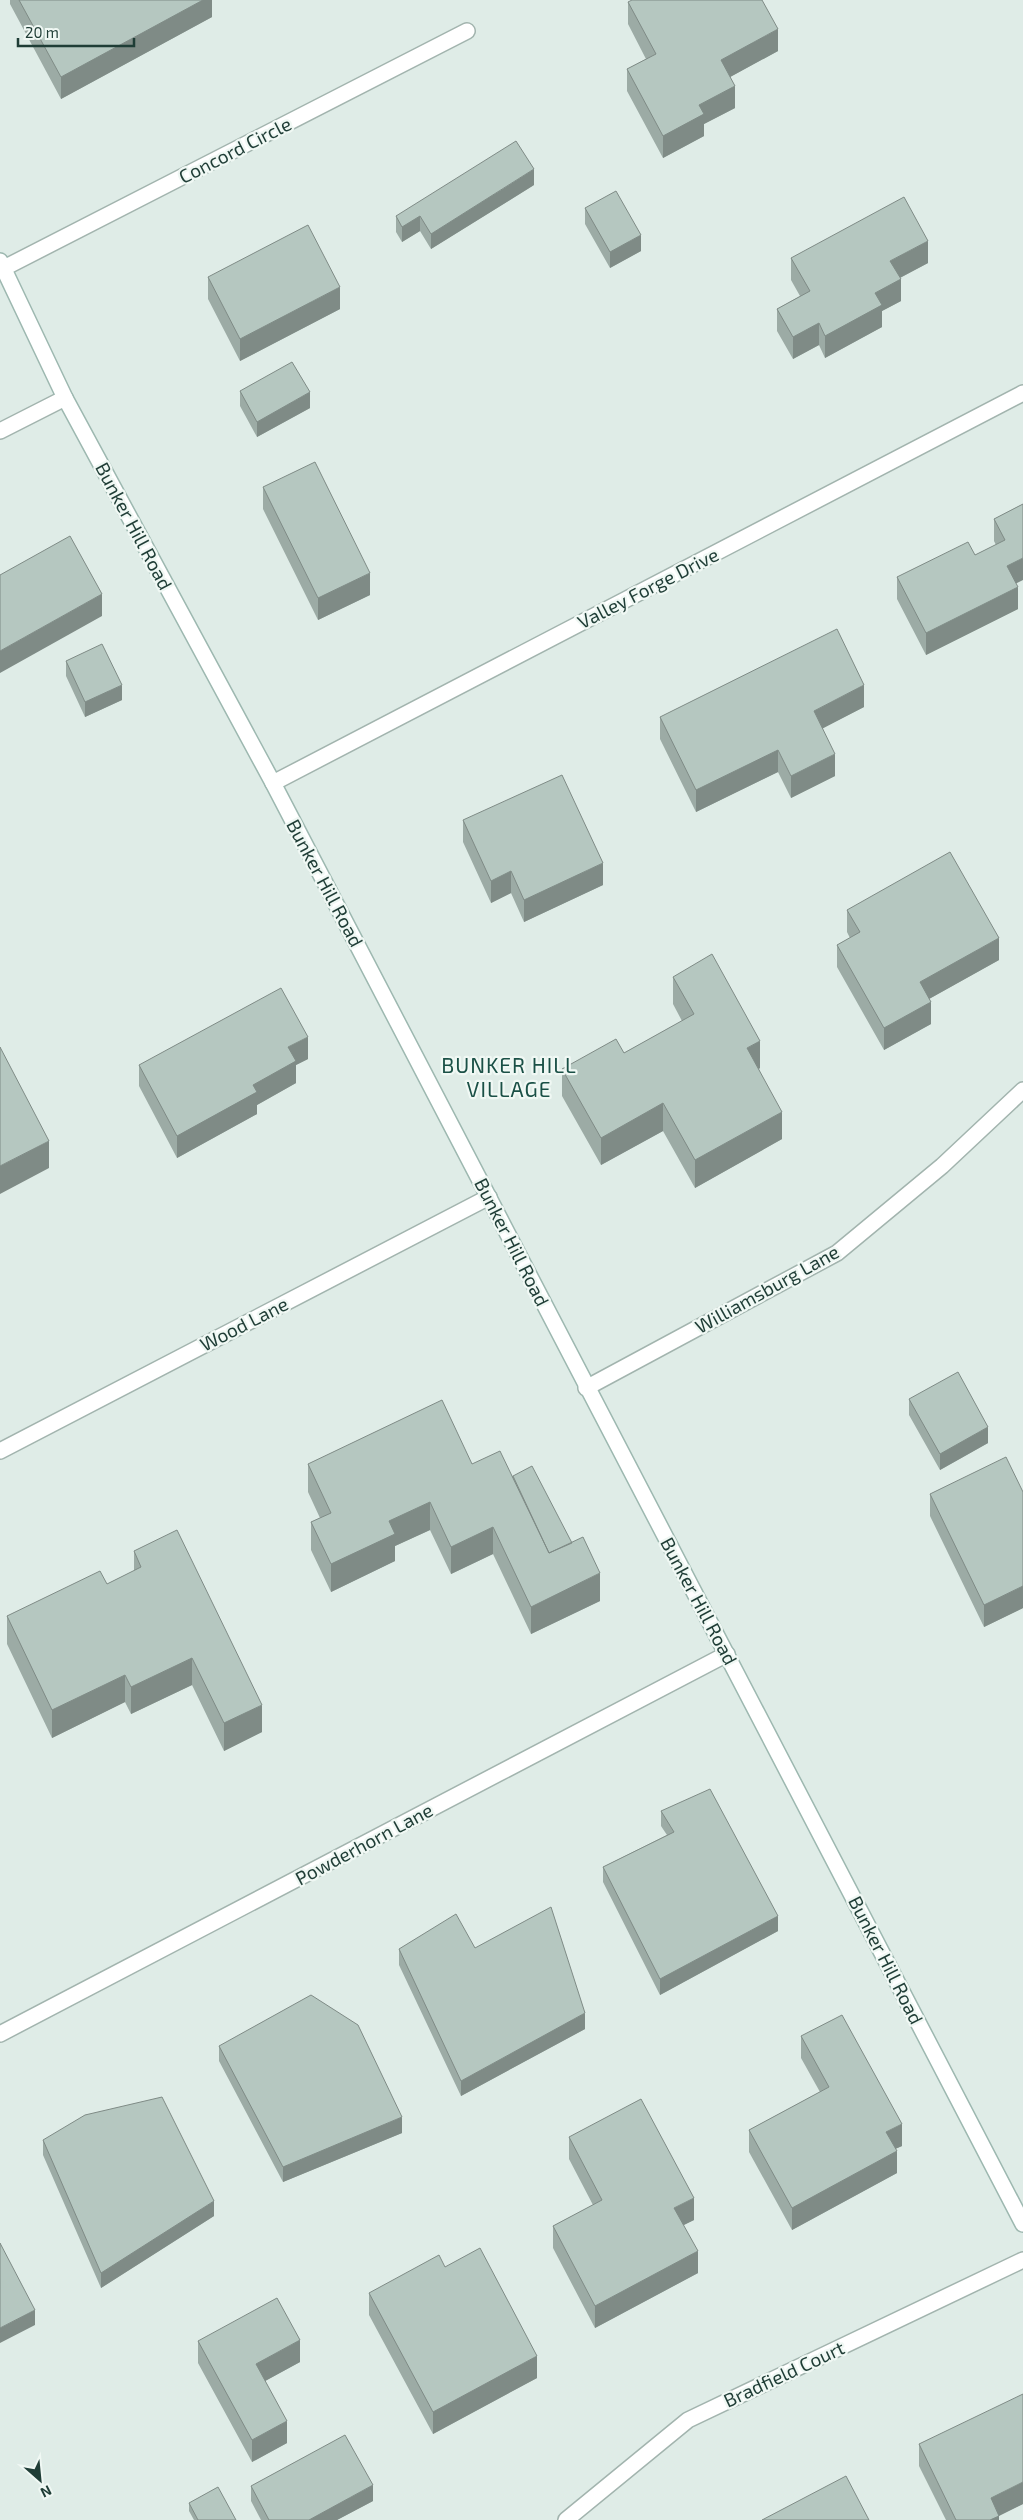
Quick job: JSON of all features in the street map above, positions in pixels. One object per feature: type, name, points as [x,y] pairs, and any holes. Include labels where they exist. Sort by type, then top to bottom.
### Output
[{"type":"street","name":"Concord Circle","points":[[2,264],[467,31]]},
{"type":"street","name":"Bunker Hill Road","points":[[2,264],[65,398],[272,783],[1023,2224]]},
{"type":"street","name":"Valley Forge Drive","points":[[272,783],[1023,393]]},
{"type":"street","points":[[0,431],[65,398]]},
{"type":"street","name":"Williamsburg Lane","points":[[586,1388],[837,1253],[942,1166],[1023,1090]]},
{"type":"street","name":"Wood Lane","points":[[0,1452],[489,1197]]},
{"type":"street","name":"Powderhorn Lane","points":[[0,2034],[727,1654]]},
{"type":"street","name":"Bradfield Court","points":[[566,2520],[688,2420],[1023,2260]]},
{"type":"building","points":[[19,0],[203,0],[61,77]]},
{"type":"building","points":[[632,0],[762,0],[778,29],[721,60],[735,86],[699,105],[704,114],[663,136],[627,69],[656,54],[628,2]]},
{"type":"building","points":[[516,141],[534,169],[431,234],[420,216],[402,227],[396,216]]},
{"type":"building","points":[[616,191],[641,235],[610,252],[585,208]]},
{"type":"building","points":[[904,197],[928,241],[890,261],[901,279],[875,293],[882,305],[825,336],[819,323],[793,337],[777,309],[810,291],[791,258]]},
{"type":"building","points":[[308,225],[340,287],[240,339],[208,277]]},
{"type":"building","points":[[292,362],[310,392],[257,422],[240,391]]},
{"type":"building","points":[[315,462],[370,573],[318,598],[263,487]]},
{"type":"building","points":[[1023,504],[1023,558],[1007,566],[1018,587],[926,633],[897,577],[968,542],[975,555],[1005,540],[994,519]]},
{"type":"building","points":[[70,536],[102,594],[0,651],[0,575]]},
{"type":"building","points":[[837,629],[864,685],[814,711],[835,754],[791,776],[778,750],[696,790],[660,717]]},
{"type":"building","points":[[102,644],[122,685],[85,702],[66,661]]},
{"type":"building","points":[[562,775],[603,863],[524,900],[511,871],[491,881],[463,820]]},
{"type":"building","points":[[950,852],[999,938],[920,982],[931,1002],[884,1028],[837,945],[860,932],[847,910]]},
{"type":"building","points":[[712,954],[760,1041],[747,1048],[782,1112],[695,1160],[663,1103],[601,1138],[562,1069],[616,1039],[624,1053],[694,1014],[673,977]]},
{"type":"building","points":[[281,988],[308,1037],[288,1047],[296,1061],[253,1085],[257,1092],[177,1136],[139,1065]]},
{"type":"building","points":[[0,1047],[49,1141],[0,1166]]},
{"type":"building","points":[[958,1372],[988,1427],[940,1454],[909,1399]]},
{"type":"building","points":[[442,1400],[472,1464],[500,1451],[549,1553],[583,1537],[600,1573],[531,1607],[493,1527],[451,1547],[430,1502],[389,1521],[395,1534],[331,1564],[311,1522],[331,1513],[308,1464]]},
{"type":"building","points":[[1006,1457],[1023,1492],[1023,1586],[984,1605],[930,1494]]},
{"type":"building","points":[[532,1466],[572,1543],[549,1553],[513,1476]]},
{"type":"building","points":[[177,1530],[262,1705],[224,1723],[192,1658],[131,1687],[125,1675],[52,1710],[7,1616],[100,1571],[107,1584],[141,1567],[134,1551]]},
{"type":"building","points":[[710,1789],[778,1916],[660,1979],[603,1867],[674,1832],[661,1811]]},
{"type":"building","points":[[551,1907],[585,2013],[461,2081],[399,1949],[456,1914],[475,1948]]},
{"type":"building","points":[[311,1995],[358,2025],[402,2117],[283,2167],[219,2046]]},
{"type":"building","points":[[842,2015],[902,2124],[886,2132],[897,2151],[792,2208],[749,2130],[829,2087],[801,2036]]},
{"type":"building","points":[[162,2097],[214,2201],[101,2273],[43,2140],[85,2115]]},
{"type":"building","points":[[641,2099],[694,2198],[674,2208],[698,2251],[595,2306],[553,2226],[602,2200],[569,2137]]},
{"type":"building","points":[[0,2243],[35,2310],[0,2328]]},
{"type":"building","points":[[480,2248],[537,2356],[433,2412],[369,2293],[439,2255],[445,2267]]},
{"type":"building","points":[[277,2298],[300,2340],[256,2364],[287,2421],[252,2440],[198,2341]]},
{"type":"building","points":[[1023,2394],[1023,2482],[991,2498],[999,2516],[990,2520],[956,2520],[919,2444]]},
{"type":"building","points":[[345,2435],[373,2485],[309,2520],[269,2520],[251,2486]]},
{"type":"building","points":[[846,2476],[869,2520],[762,2520]]},
{"type":"building","points":[[218,2487],[236,2520],[198,2520],[189,2503]]},
{"type":"district","name":"BUNKER HILL VILLAGE","points":[[509,1078]]}]
